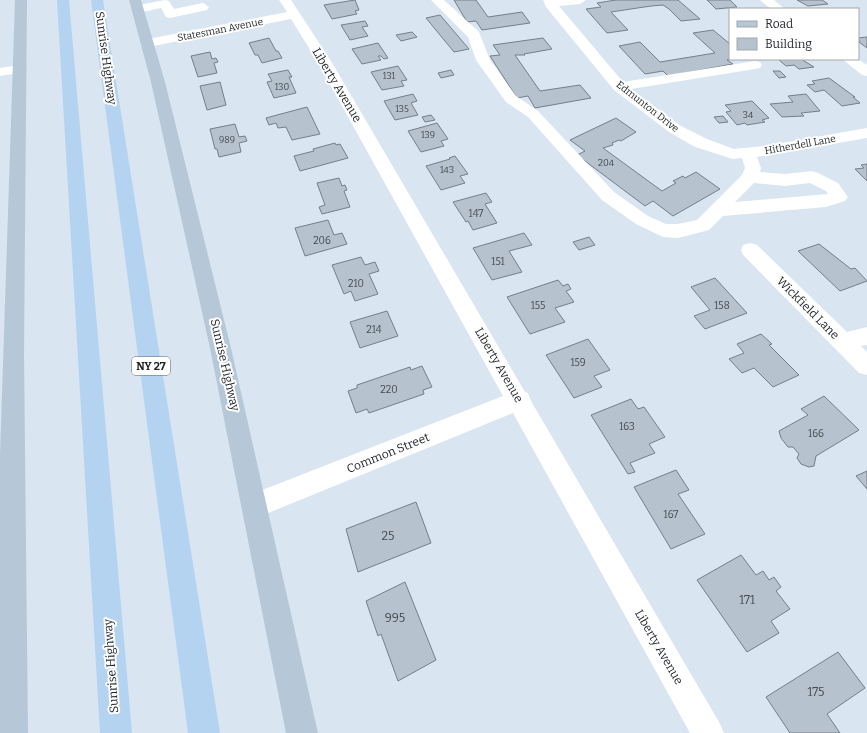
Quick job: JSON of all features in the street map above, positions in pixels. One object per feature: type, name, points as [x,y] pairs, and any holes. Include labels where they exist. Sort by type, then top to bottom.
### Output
[{"type":"highway","name":"Sunrise Highway","points":[[63,0],[116,733]]},
{"type":"highway","name":"Sunrise Highway","points":[[97,0],[204,733]]},
{"type":"main road","points":[[12,733],[5,606],[10,70],[21,0]]},
{"type":"main road","name":"Sunrise Highway","points":[[137,4],[148,43],[218,334],[256,505],[302,733]]},
{"type":"street","points":[[437,0],[474,35],[483,60],[511,99],[532,114],[608,196],[642,220],[663,230],[678,231],[703,225],[750,177],[753,168],[740,153]]},
{"type":"street","points":[[550,2],[580,0]]},
{"type":"street","points":[[766,0],[778,8]]},
{"type":"street","name":"Edmunton Drive","points":[[550,2],[619,87],[674,129],[701,143],[740,153]]},
{"type":"street","points":[[137,4],[165,4],[170,14],[203,8]]},
{"type":"street","name":"Statesman Avenue","points":[[148,43],[289,8]]},
{"type":"street","name":"Liberty Avenue","points":[[289,8],[324,61],[520,400],[708,733]]},
{"type":"street","points":[[850,60],[867,72]]},
{"type":"street","points":[[619,87],[755,65]]},
{"type":"street","name":"Hitherdell Lane","points":[[740,153],[867,133]]},
{"type":"street","points":[[717,210],[826,201],[839,197],[832,187],[812,177],[785,180],[750,177]]},
{"type":"street","name":"Wickfield Lane","points":[[750,250],[867,366]]},
{"type":"street","points":[[842,342],[867,336]]},
{"type":"street","name":"Common Street","points":[[256,505],[520,400]]},
{"type":"building","points":[[355,0],[359,10],[355,11],[357,14],[332,19],[324,5]]},
{"type":"building","points":[[454,0],[476,0],[488,17],[522,12],[530,23],[482,30],[476,21],[467,22]]},
{"type":"building","points":[[616,0],[678,0],[700,19],[681,21],[663,5],[611,12],[628,30],[607,33],[586,9],[601,7],[597,3]]},
{"type":"building","points":[[707,0],[730,0],[737,7],[716,9]]},
{"type":"building","points":[[797,0],[822,0],[828,4],[808,6]]},
{"type":"building","points":[[440,15],[469,49],[454,52],[426,18]]},
{"type":"building","points":[[365,21],[368,26],[362,27],[368,36],[350,40],[341,25]]},
{"type":"building","points":[[713,30],[729,43],[729,60],[727,60],[733,64],[668,76],[663,71],[645,74],[619,46],[640,42],[660,62],[715,53],[693,33]]},
{"type":"building","points":[[412,32],[417,37],[401,41],[396,35]]},
{"type":"building","points":[[867,37],[867,48],[859,42],[859,38]]},
{"type":"building","points":[[269,38],[276,51],[278,51],[282,58],[262,63],[258,55],[255,55],[249,43]]},
{"type":"building","points":[[543,38],[552,49],[524,54],[525,55],[515,55],[540,91],[580,85],[591,98],[535,108],[528,96],[517,98],[490,56],[500,55],[493,45]]},
{"type":"building","points":[[378,43],[388,58],[384,59],[381,56],[378,56],[381,60],[362,64],[352,49]]},
{"type":"building","points":[[210,52],[212,59],[216,58],[218,62],[214,63],[217,73],[198,77],[191,56]]},
{"type":"building","points":[[779,60],[803,60],[814,67],[799,69],[794,65],[786,66]]},
{"type":"building","points":[[398,66],[407,80],[401,81],[404,86],[382,90],[371,72]]},
{"type":"building","points":[[288,70],[292,77],[289,77],[296,93],[274,98],[267,82],[272,81],[268,74]]},
{"type":"building","points":[[451,70],[454,75],[441,78],[438,73]]},
{"type":"building","points":[[773,71],[780,71],[786,77],[779,78]]},
{"type":"building","points":[[829,78],[855,97],[853,97],[860,103],[842,106],[824,90],[815,92],[807,85],[815,84],[812,81]]},
{"type":"building","points":[[220,82],[226,105],[207,110],[200,86]]},
{"type":"building","points":[[413,94],[417,101],[411,103],[418,115],[395,120],[384,101]]},
{"type":"building","points":[[806,94],[820,111],[801,113],[804,116],[782,117],[770,104],[793,102],[788,96]]},
{"type":"building","points":[[752,101],[769,118],[762,120],[765,122],[737,125],[726,112],[731,111],[725,105]]},
{"type":"building","points":[[307,107],[320,134],[292,140],[286,127],[278,128],[276,123],[269,125],[266,118]]},
{"type":"building","points":[[431,115],[435,120],[425,122],[422,117]]},
{"type":"building","points":[[723,116],[728,122],[719,123],[714,117]]},
{"type":"building","points":[[616,118],[636,132],[621,141],[619,140],[612,143],[613,145],[603,148],[662,191],[676,183],[673,181],[683,176],[685,178],[696,172],[720,189],[673,216],[653,201],[645,206],[577,155],[585,151],[570,140]]},
{"type":"building","points":[[437,123],[448,139],[441,141],[444,146],[421,152],[408,131]]},
{"type":"building","points":[[235,124],[239,137],[245,136],[247,141],[239,143],[241,152],[219,157],[217,149],[215,149],[210,129]]},
{"type":"building","points":[[335,143],[336,145],[340,144],[348,158],[300,171],[294,156],[314,151],[313,149]]},
{"type":"building","points":[[455,156],[468,174],[460,176],[465,183],[441,190],[426,166],[450,159],[449,158]]},
{"type":"building","points":[[867,164],[867,181],[855,169],[864,168],[861,165]]},
{"type":"building","points":[[339,178],[342,186],[345,185],[347,190],[344,191],[350,207],[322,214],[319,207],[325,205],[317,183]]},
{"type":"building","points":[[486,193],[492,202],[485,204],[497,223],[473,230],[453,202]]},
{"type":"building","points":[[328,220],[334,235],[342,233],[347,244],[305,256],[295,228]]},
{"type":"building","points":[[524,233],[532,245],[509,251],[522,272],[492,280],[473,248]]},
{"type":"building","points":[[589,237],[595,245],[579,250],[573,242]]},
{"type":"building","points":[[819,244],[851,269],[855,268],[867,281],[840,291],[798,251]]},
{"type":"building","points":[[361,257],[365,265],[375,262],[379,271],[369,274],[378,294],[355,301],[351,291],[344,294],[332,265]]},
{"type":"building","points":[[715,278],[747,313],[705,329],[694,316],[710,310],[691,287]]},
{"type":"building","points":[[558,280],[563,286],[568,284],[571,289],[566,291],[574,302],[555,308],[565,322],[530,334],[507,297]]},
{"type":"building","points":[[387,311],[398,336],[360,348],[350,322]]},
{"type":"building","points":[[761,334],[772,344],[769,345],[799,375],[773,387],[754,368],[742,373],[729,359],[744,353],[737,344]]},
{"type":"building","points":[[588,339],[610,370],[594,376],[602,387],[574,398],[546,355]]},
{"type":"building","points":[[422,366],[432,387],[423,390],[424,394],[369,413],[367,409],[356,413],[348,391],[357,388],[357,385],[410,367],[411,370]]},
{"type":"building","points":[[824,396],[859,430],[816,456],[814,466],[809,467],[801,464],[797,458],[799,454],[793,447],[788,447],[781,438],[779,431],[808,415],[801,409]]},
{"type":"building","points":[[631,399],[638,409],[644,407],[665,437],[649,444],[655,453],[630,463],[635,472],[628,474],[591,415]]},
{"type":"building","points":[[676,470],[689,490],[678,494],[705,534],[671,549],[634,487]]},
{"type":"building","points":[[867,471],[867,489],[856,476]]},
{"type":"building","points":[[416,502],[431,543],[358,572],[346,529]]},
{"type":"building","points":[[741,555],[756,575],[763,571],[769,580],[774,577],[781,587],[776,591],[790,609],[771,621],[779,633],[747,652],[697,580]]},
{"type":"building","points":[[405,582],[436,660],[398,681],[381,634],[378,636],[366,601]]},
{"type":"building","points":[[838,652],[865,688],[827,714],[840,733],[790,733],[766,697]]}]
